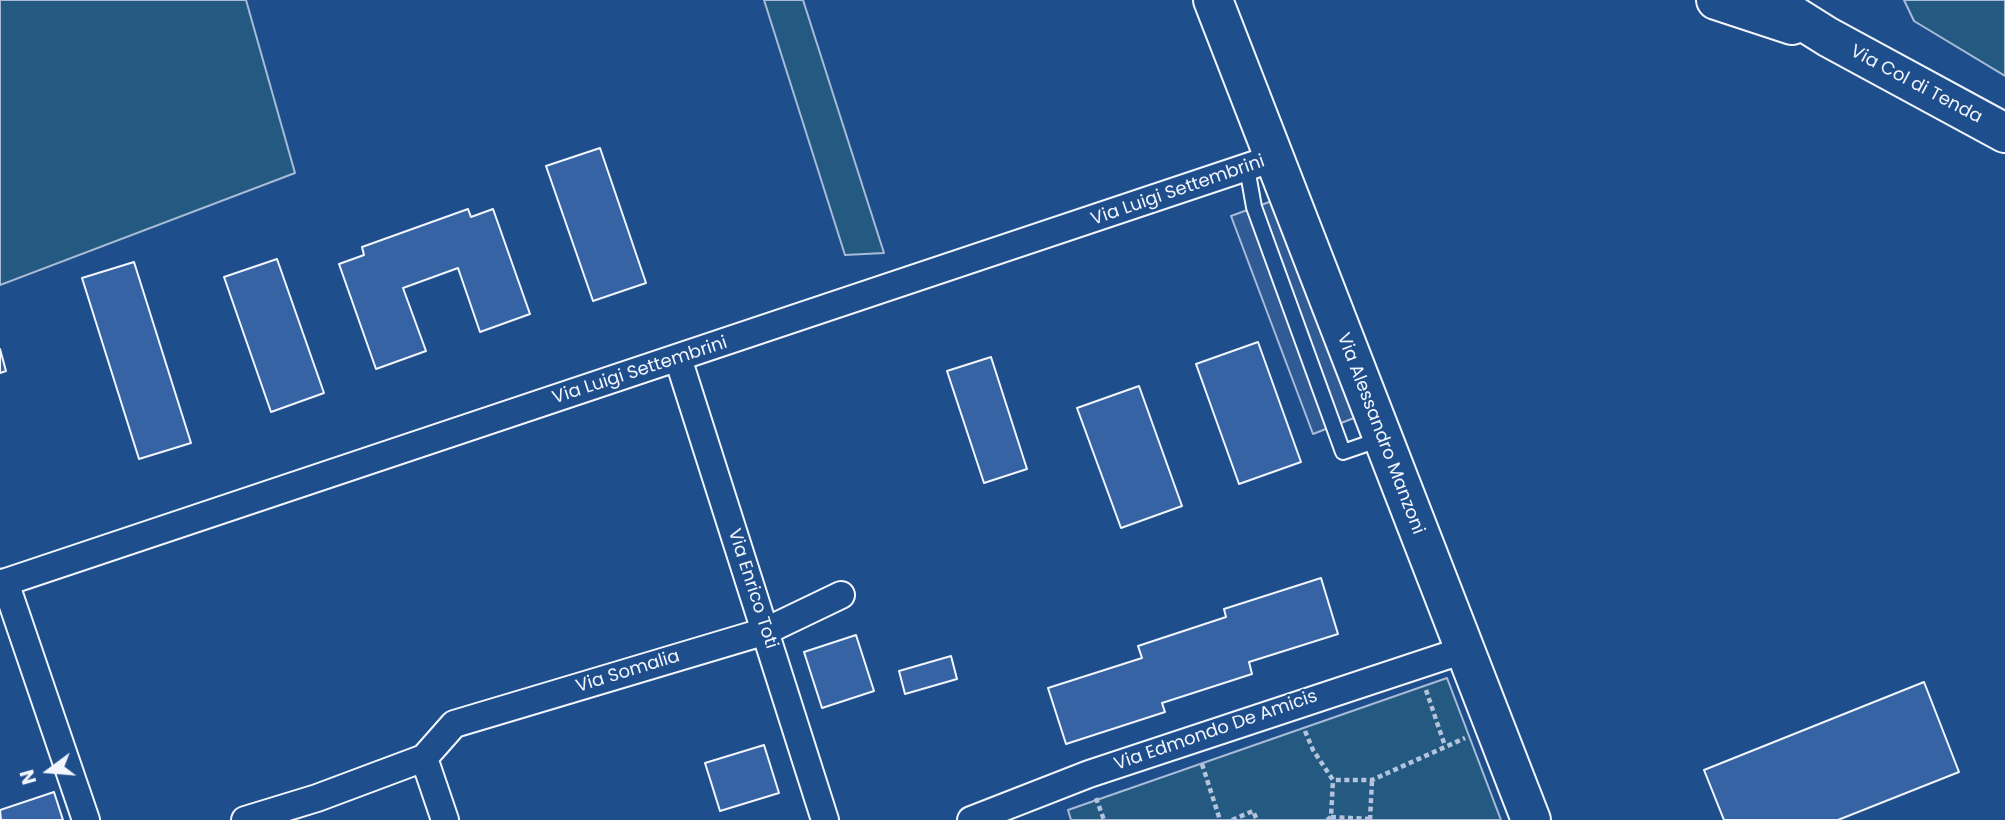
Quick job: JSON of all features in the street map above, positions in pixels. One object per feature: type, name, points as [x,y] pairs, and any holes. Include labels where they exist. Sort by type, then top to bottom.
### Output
[{"type":"main road","name":"Via Alessandro Manzoni","points":[[1213,0],[1261,163],[1382,439],[1531,820]]},
{"type":"main road","points":[[1229,47],[1239,0]]},
{"type":"main road","name":"Via Col di Tenda","points":[[1716,0],[1828,37]]},
{"type":"main road","name":"Via Col di Tenda","points":[[1769,0],[1828,37],[2005,132]]},
{"type":"street","name":"Via Luigi Settembrini","points":[[2,577],[678,358],[1261,163]]},
{"type":"street","name":"Via Enrico Toti","points":[[678,358],[825,820]]},
{"type":"street","points":[[2,577],[86,820]]},
{"type":"street","name":"Via Somalia","points":[[424,758],[454,724],[765,631],[841,595]]},
{"type":"street","name":"Via Edmondo De Amicis","points":[[971,820],[1089,774],[1464,650]]},
{"type":"street","points":[[245,820],[321,809],[424,758],[445,820]]},
{"type":"path","points":[[1417,665],[1445,746]]},
{"type":"path","points":[[1295,704],[1313,750],[1333,780],[1329,819],[1370,819],[1372,780]]},
{"type":"path","points":[[1333,780],[1372,780],[1493,727]]},
{"type":"path","points":[[1192,739],[1220,820]]},
{"type":"path","points":[[1232,820],[1253,811],[1256,820]]},
{"type":"shaded area","points":[[0,0],[246,0],[295,173],[0,285]]},
{"type":"shaded area","points":[[764,0],[803,0],[884,253],[845,255]]},
{"type":"shaded area","points":[[1904,0],[2005,0],[2005,76],[1914,21]]},
{"type":"shaded area","points":[[1272,201],[1354,418],[1313,434],[1231,216]]},
{"type":"shaded area","points":[[1447,678],[1501,820],[1071,820],[1068,810]]},
{"type":"building","points":[[600,148],[646,283],[593,301],[546,166]]},
{"type":"building","points":[[468,209],[471,217],[493,209],[530,314],[480,332],[458,268],[403,288],[426,351],[376,369],[339,264],[364,255],[362,247]]},
{"type":"building","points":[[277,259],[324,393],[271,412],[224,277]]},
{"type":"building","points":[[134,262],[191,443],[139,459],[82,278]]},
{"type":"building","points":[[1258,342],[1301,462],[1239,484],[1196,364]]},
{"type":"building","points":[[0,349],[6,371],[0,373]]},
{"type":"building","points":[[991,357],[1027,469],[984,483],[947,371]]},
{"type":"building","points":[[1139,386],[1182,506],[1121,528],[1077,408]]},
{"type":"building","points":[[1321,578],[1338,634],[1249,662],[1252,674],[1162,703],[1165,712],[1066,744],[1048,688],[1142,658],[1138,646],[1226,617],[1224,609]]},
{"type":"building","points":[[856,635],[874,691],[822,708],[804,652]]},
{"type":"building","points":[[951,656],[957,679],[905,694],[899,671]]},
{"type":"building","points":[[1924,682],[1959,772],[1838,820],[1724,820],[1704,770]]},
{"type":"building","points":[[764,745],[779,793],[720,811],[705,763]]},
{"type":"building","points":[[54,792],[63,820],[1,820],[0,810]]}]
